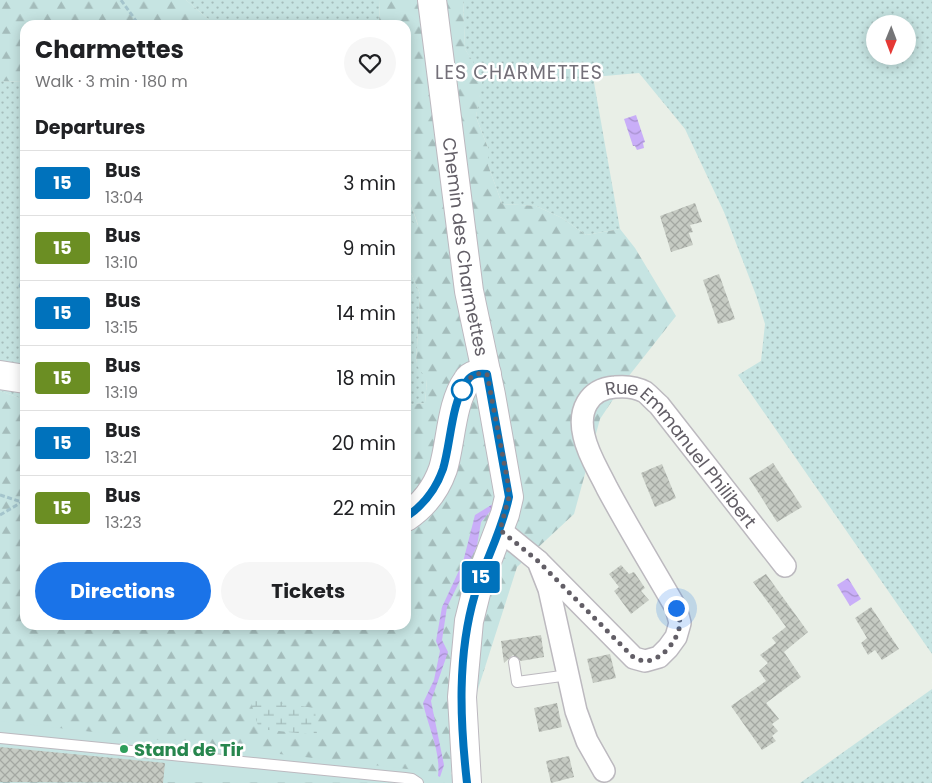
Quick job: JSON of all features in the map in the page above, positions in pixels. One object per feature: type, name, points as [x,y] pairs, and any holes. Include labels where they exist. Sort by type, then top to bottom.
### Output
[{"type":"street","name":"Chemin des Charmettes","points":[[432,0],[481,374],[508,483],[509,497],[500,530],[478,585],[469,621],[462,697],[467,783]]},
{"type":"street","points":[[411,514],[419,508],[432,492],[442,470],[459,395],[467,379],[481,374]]},
{"type":"street","points":[[0,375],[20,378]]},
{"type":"street","name":"Rue Emmanuel Philibert","points":[[538,561],[634,658],[645,661],[659,657],[676,637],[680,623],[676,608],[618,508],[589,453],[584,435],[582,418],[585,404],[593,393],[606,387],[620,386],[644,392],[659,405],[785,566]]},
{"type":"street","points":[[500,530],[538,561],[549,589],[576,711],[587,741],[604,771]]},
{"type":"lane","points":[[514,662],[517,682],[568,675]]},
{"type":"lane","points":[[0,738],[405,778],[412,779],[418,783]]},
{"type":"path","points":[[121,0],[135,20]]},
{"type":"path","points":[[0,495],[20,501]]},
{"type":"path","points":[[0,514],[20,504]]},
{"type":"green space","points":[[0,0],[186,0],[209,20],[20,20],[20,82],[0,81]]},
{"type":"green space","points":[[186,0],[380,0],[379,20],[209,20]]},
{"type":"green space","points":[[380,0],[463,0],[465,49],[483,78],[476,117],[488,148],[488,165],[502,204],[536,206],[562,218],[586,235],[620,229],[635,248],[676,316],[628,377],[600,419],[574,514],[517,567],[448,783],[0,783],[0,391],[20,398],[20,630],[411,630],[411,404],[425,403],[427,380],[416,364],[420,294],[411,273],[411,222],[418,225],[411,204],[411,20],[379,20]]},
{"type":"green space","points":[[463,0],[932,0],[932,654],[738,375],[761,361],[765,324],[756,295],[724,212],[685,129],[639,73],[593,77],[620,229],[586,235],[562,218],[536,206],[502,204],[488,165],[488,148],[476,117],[482,78],[465,49]]},
{"type":"green space","points":[[0,81],[20,82],[20,398],[0,391]]},
{"type":"green space","points":[[411,204],[418,226],[411,222]]},
{"type":"green space","points":[[411,273],[420,294],[416,363],[427,379],[425,403],[411,404]]},
{"type":"green space","points":[[932,689],[932,783],[800,783]]},
{"type":"green space","points":[[250,699],[315,708],[317,735],[259,729]]},
{"type":"green space","name":"Stand de Tir","points":[[0,721],[458,775],[459,783],[0,782]]},
{"type":"water","points":[[636,115],[645,142],[643,143],[644,148],[637,150],[633,146],[624,119]]},
{"type":"water","points":[[501,499],[481,522],[477,546],[447,607],[442,640],[448,652],[431,701],[444,765],[440,777],[438,776],[436,748],[423,703],[434,680],[440,651],[436,641],[442,607],[463,562],[475,515]]},
{"type":"water","points":[[848,578],[861,599],[850,606],[837,585]]},
{"type":"building","points":[[695,203],[702,222],[690,225],[693,232],[689,233],[693,245],[671,252],[660,216]]},
{"type":"building","points":[[719,274],[735,319],[718,324],[703,280]]},
{"type":"building","points":[[773,463],[802,507],[777,522],[749,478]]},
{"type":"building","points":[[662,464],[676,498],[655,507],[641,473]]},
{"type":"building","points":[[621,565],[629,574],[634,572],[645,588],[641,591],[649,600],[631,614],[614,591],[619,587],[609,574]]},
{"type":"building","points":[[766,574],[808,632],[784,652],[801,677],[766,703],[779,719],[772,724],[778,731],[772,736],[776,741],[762,750],[731,706],[766,681],[759,671],[768,663],[760,655],[776,643],[772,638],[786,627],[753,582]]},
{"type":"building","points":[[871,607],[899,649],[882,660],[875,650],[868,655],[861,643],[867,638],[855,618]]},
{"type":"building","points":[[541,635],[544,657],[521,661],[513,655],[504,663],[501,641]]},
{"type":"building","points":[[610,654],[616,678],[593,683],[587,659]]},
{"type":"building","points":[[557,703],[562,727],[539,732],[534,708]]},
{"type":"building","points":[[0,747],[165,763],[163,783],[0,782]]},
{"type":"building","points":[[569,756],[574,777],[551,783],[546,761]]},
{"type":"bus line","name":"15","points":[[411,514],[419,508],[432,492],[442,470],[459,395],[467,379],[482,373],[487,374],[509,497],[500,530],[478,585],[469,621],[462,678],[462,720],[467,783]]},
{"type":"place","name":"Stand de Tir","points":[[124,749]]},
{"type":"district","name":"LES CHARMETTES","points":[[519,72]]},
{"type":"route","points":[[462,390],[459,395],[467,379],[482,373],[487,374],[508,483],[509,497],[500,530],[520,544],[538,561],[634,658],[645,661],[659,657],[668,648],[676,637],[680,623],[676,608]]}]
